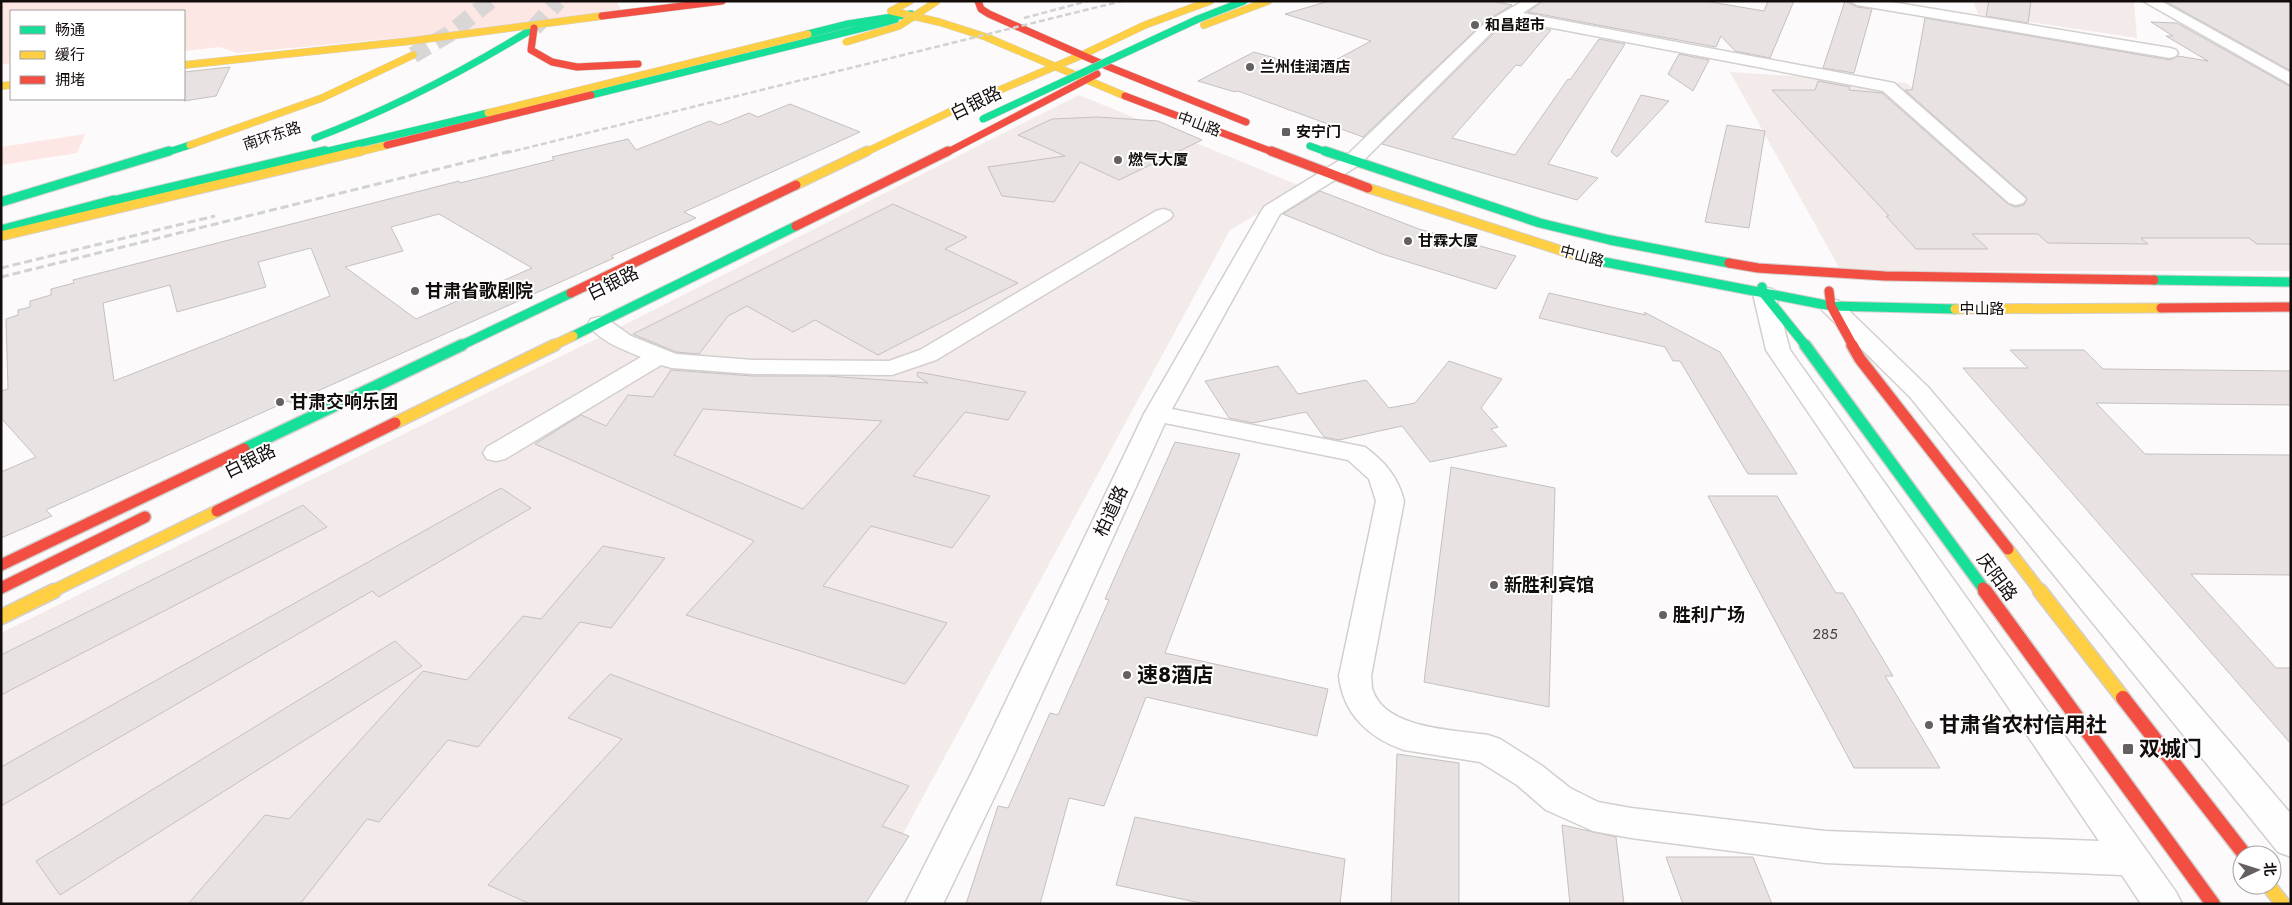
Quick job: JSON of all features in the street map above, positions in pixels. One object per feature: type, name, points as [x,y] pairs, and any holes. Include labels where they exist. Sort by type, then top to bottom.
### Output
[{"type":"main road","points":[[185,65],[411,41],[722,1]]},
{"type":"main road","name":"中山路","points":[[909,1],[892,9],[891,12],[911,14],[963,29],[1056,66],[1084,81],[1342,167],[1541,223],[1642,247],[1761,281],[1831,306],[1912,309],[2291,307]]},
{"type":"main road","name":"南环东路","points":[[302,142],[347,127],[418,95],[477,64],[534,28],[531,50],[552,62],[577,67],[629,65],[681,57],[909,1]]},
{"type":"main road","points":[[236,182],[270,178],[463,135],[846,42],[899,26],[937,1]]},
{"type":"main road","name":"中山路","points":[[978,1],[981,9],[989,14],[1109,67],[1253,124]]},
{"type":"main road","points":[[1,565],[953,110],[1082,55],[1145,25],[1210,1]]},
{"type":"main road","name":"白银路","points":[[740,225],[970,114],[1188,16],[1226,1]]},
{"type":"main road","name":"白银路","points":[[974,124],[1198,19],[1244,1]]},
{"type":"main road","points":[[1,617],[1002,125],[1109,67],[1178,34],[1268,1]]},
{"type":"main road","points":[[1,236],[236,182],[892,21],[911,14]]},
{"type":"main road","points":[[98,205],[664,71],[848,24],[911,14]]},
{"type":"main road","name":"南环东路","points":[[1,202],[205,141],[311,102],[413,56]]},
{"type":"main road","points":[[1,189],[205,141]]},
{"type":"main road","name":"中山路","points":[[1298,141],[1342,167],[1354,184],[1584,258],[1761,281],[1827,274],[2291,282]]},
{"type":"main road","name":"南环东路","points":[[1,230],[98,205],[274,151]]},
{"type":"main road","name":"庆阳路","points":[[1827,274],[1831,306],[1860,359],[2237,845]]},
{"type":"main road","name":"庆阳路","points":[[1761,281],[2213,904]]},
{"type":"main road","points":[[1,588],[153,513]]},
{"type":"street","name":"柏道路","points":[[924,904],[987,777],[1156,414],[1272,210],[1342,167],[1490,26],[1534,1]]},
{"type":"street","points":[[1858,1],[2170,53]]},
{"type":"street","points":[[2150,1],[2291,80]]},
{"type":"street","points":[[1508,15],[1888,87],[2016,199]]},
{"type":"street","points":[[2265,66],[2291,66]]},
{"type":"street","points":[[599,324],[622,341],[672,361],[753,367],[892,368],[928,355],[1163,215]]},
{"type":"street","points":[[1761,281],[1778,350],[2163,904]]},
{"type":"street","points":[[1831,306],[1919,392],[2291,841]]},
{"type":"street","points":[[496,452],[659,356]]},
{"type":"street","points":[[1156,414],[1356,453],[1374,467],[1387,483],[1390,501],[1355,676],[1357,693],[1367,710],[1383,725],[1404,736],[1488,749],[1529,775],[1558,799],[1593,816],[1631,824],[1825,847],[2132,859]]},
{"type":"shaded area","points":[[1,1],[616,1],[622,11],[431,35],[237,53],[220,47],[185,51],[185,10],[10,10],[10,63],[1,65]]},
{"type":"shaded area","points":[[1973,1],[2131,1],[2134,2],[2137,38],[1978,14]]},
{"type":"shaded area","points":[[1730,72],[1906,83],[2018,164],[2291,165],[2291,271],[1841,271]]},
{"type":"shaded area","points":[[1079,95],[1303,187],[1230,230],[865,904],[1,904],[1,633],[598,338]]},
{"type":"shaded area","points":[[85,134],[77,153],[1,165],[1,147]]},
{"type":"building","points":[[1329,1],[1491,1],[1512,5],[1484,22],[1363,137],[1238,91],[1235,92],[1198,81],[1254,52],[1317,70],[1371,41],[1285,14]]},
{"type":"building","points":[[1543,1],[1705,1],[1764,11],[1768,1],[1794,1],[1770,58],[1735,51],[1721,36],[1716,47],[1528,12]]},
{"type":"building","points":[[1845,1],[1857,7],[1872,9],[1854,73],[1823,68]]},
{"type":"building","points":[[1989,1],[2031,1],[2028,23],[1986,16]]},
{"type":"building","points":[[2165,1],[2291,1],[2291,71]]},
{"type":"building","points":[[1925,18],[2170,60],[2178,56],[2208,61],[2166,36],[2173,36],[2151,22],[2177,23],[2291,87],[2291,244],[2257,244],[2249,238],[2141,238],[2148,244],[2048,243],[2038,234],[1972,234],[1988,249],[1916,249],[1886,216],[1889,216],[1772,90],[1815,90],[1818,81],[1850,87],[1849,90],[1882,93],[2008,204],[2015,207],[2024,205],[2027,198],[1905,90],[1912,90]]},
{"type":"building","points":[[1511,22],[1551,30],[1521,66],[1516,65],[1452,138],[1515,155],[1568,79],[1570,80],[1599,39],[1625,44],[1548,164],[1598,178],[1577,200],[1382,144],[1496,31]]},
{"type":"building","points":[[1679,54],[1709,60],[1693,91],[1668,74]]},
{"type":"building","points":[[230,67],[216,96],[184,101],[185,72]]},
{"type":"building","points":[[1641,95],[1669,101],[1617,157],[1611,152]]},
{"type":"building","points":[[790,104],[860,132],[684,212],[696,218],[611,256],[614,258],[291,403],[288,401],[46,510],[52,516],[1,538],[1,472],[36,457],[1,418],[1,391],[8,389],[6,319],[18,315],[18,310],[30,307],[30,301],[51,295],[51,289],[74,283],[73,280],[459,181],[460,183],[554,160],[552,157],[628,139],[636,150],[710,121],[719,125],[749,113],[758,117]],"holes":[[[439,214],[532,268],[416,319],[345,267],[403,251],[391,227]],[[311,248],[330,296],[114,381],[103,303],[170,285],[177,312],[266,287],[258,262]]]},
{"type":"building","name":"燃气大厦","points":[[1097,117],[1158,121],[1202,140],[1119,180],[1080,162],[1054,202],[1002,196],[988,167],[1065,156],[1018,135],[1052,119]]},
{"type":"building","points":[[1727,125],[1765,131],[1749,228],[1705,222]]},
{"type":"building","name":"甘霖大厦","points":[[1320,191],[1419,229],[1516,256],[1496,289],[1382,254],[1283,214]]},
{"type":"building","points":[[893,204],[967,237],[945,249],[1018,283],[878,355],[815,320],[793,332],[747,306],[728,316],[699,354],[676,352],[633,334]]},
{"type":"building","points":[[1549,293],[1646,315],[1644,312],[1720,352],[1797,474],[1748,474],[1680,361],[1673,361],[1665,347],[1539,318]]},
{"type":"building","points":[[2010,350],[2084,350],[2103,369],[2291,371],[2291,405],[2096,403],[2145,454],[2291,455],[2291,575],[2191,574],[2276,668],[2291,668],[2291,744],[1963,368],[2028,368]]},
{"type":"building","points":[[1449,361],[1502,379],[1481,408],[1498,427],[1491,429],[1507,446],[1430,462],[1402,426],[1339,440],[1324,437],[1306,412],[1253,423],[1229,418],[1205,381],[1278,366],[1298,394],[1366,380],[1389,408],[1415,403]]},
{"type":"building","points":[[671,370],[753,376],[826,376],[928,383],[917,376],[918,372],[1026,392],[1008,420],[965,412],[913,476],[990,496],[952,548],[871,526],[823,586],[947,623],[905,684],[686,615],[754,541],[535,444],[581,415],[606,426],[628,395],[653,397]],"holes":[[[703,409],[882,421],[803,509],[674,455]]]},
{"type":"building","points":[[1175,442],[1240,454],[1165,653],[1328,689],[1317,736],[1146,697],[1104,806],[1069,798],[1040,904],[966,904],[998,806],[1008,808],[1050,713],[1058,715],[1109,600],[1105,599]]},
{"type":"building","name":"新胜利宾馆","points":[[1451,467],[1555,488],[1549,707],[1424,682]]},
{"type":"building","points":[[501,488],[531,508],[379,597],[372,591],[1,806],[1,767]]},
{"type":"building","points":[[1708,496],[1777,496],[1836,593],[1843,593],[1893,676],[1885,676],[1940,768],[1854,768]]},
{"type":"building","points":[[303,505],[327,527],[1,695],[1,655]]},
{"type":"building","points":[[603,546],[665,558],[611,628],[580,622],[478,747],[448,740],[379,822],[367,819],[300,904],[188,904],[265,815],[289,819],[423,671],[467,680],[523,616],[541,619]]},
{"type":"building","points":[[395,641],[422,666],[60,895],[36,861]]},
{"type":"building","points":[[610,674],[909,786],[882,826],[909,836],[865,904],[530,904],[488,885],[622,739],[568,718]]},
{"type":"building","points":[[1397,754],[1459,763],[1459,904],[1391,904]]},
{"type":"building","points":[[1135,817],[1345,859],[1340,904],[1205,904],[1116,885]]},
{"type":"building","points":[[1562,825],[1616,837],[1624,904],[1570,904]]},
{"type":"building","points":[[1666,857],[1753,857],[1772,904],[1683,904]]},
{"type":"tunnel","points":[[413,55],[449,34],[490,1]]},
{"type":"tunnel","points":[[534,28],[558,1]]},
{"type":"railway","points":[[1024,18],[1088,1]]},
{"type":"railway","points":[[506,153],[1122,1]]},
{"type":"railway","points":[[1,277],[511,151]]},
{"type":"railway","points":[[1,268],[215,216]]},
{"type":"traffic: fast","points":[[983,119],[1198,19],[1244,1]]},
{"type":"traffic: fast","points":[[808,34],[848,24],[911,14]]},
{"type":"traffic: fast","points":[[591,95],[895,20]]},
{"type":"traffic: fast","points":[[315,138],[372,115],[427,89],[534,28]]},
{"type":"traffic: fast","points":[[97,205],[488,113]]},
{"type":"traffic: fast","points":[[1,202],[190,145]]},
{"type":"traffic: fast","points":[[1310,146],[1453,196],[1540,223],[1610,240],[1729,263]]},
{"type":"traffic: fast","points":[[1,230],[114,200]]},
{"type":"traffic: fast","points":[[573,336],[796,226]]},
{"type":"traffic: fast","points":[[1584,258],[1831,306],[1955,309]]},
{"type":"traffic: fast","points":[[2154,280],[2291,282]]},
{"type":"traffic: fast","points":[[1762,287],[1764,294],[1816,358],[1983,588]]},
{"type":"traffic: fast","points":[[244,449],[571,293]]},
{"type":"traffic: slow","points":[[910,1],[891,11],[970,31],[1125,96]]},
{"type":"traffic: slow","points":[[846,42],[899,26],[937,1]]},
{"type":"traffic: slow","points":[[796,185],[962,106],[1082,55],[1145,25],[1210,1]]},
{"type":"traffic: slow","points":[[1204,25],[1268,1]]},
{"type":"traffic: slow","points":[[185,65],[411,41],[602,16]]},
{"type":"traffic: slow","points":[[488,113],[808,34]]},
{"type":"traffic: slow","points":[[190,145],[322,98],[413,55]]},
{"type":"traffic: slow","points":[[1,86],[10,85]]},
{"type":"traffic: slow","points":[[1,236],[387,145]]},
{"type":"traffic: slow","points":[[1368,188],[1584,258]]},
{"type":"traffic: slow","points":[[1955,309],[2161,308]]},
{"type":"traffic: slow","points":[[395,423],[573,336]]},
{"type":"traffic: slow","points":[[1,617],[217,511]]},
{"type":"traffic: slow","points":[[2008,549],[2123,698]]},
{"type":"traffic: slow","points":[[2276,895],[2283,904]]},
{"type":"traffic: jam","points":[[602,16],[722,1]]},
{"type":"traffic: jam","points":[[978,1],[981,9],[989,14],[1109,67],[1246,122]]},
{"type":"traffic: jam","points":[[534,28],[531,50],[552,62],[577,67],[638,64]]},
{"type":"traffic: jam","points":[[796,226],[1002,125],[1097,74]]},
{"type":"traffic: jam","points":[[387,145],[591,95]]},
{"type":"traffic: jam","points":[[1125,96],[1368,188]]},
{"type":"traffic: jam","points":[[571,293],[796,185]]},
{"type":"traffic: jam","points":[[1729,263],[1758,268],[1885,276],[2154,280]]},
{"type":"traffic: jam","points":[[1829,291],[1831,306],[1860,359],[2008,549]]},
{"type":"traffic: jam","points":[[2161,308],[2291,307]]},
{"type":"traffic: jam","points":[[217,511],[395,423]]},
{"type":"traffic: jam","points":[[1,565],[244,449]]},
{"type":"traffic: jam","points":[[1,588],[145,517]]},
{"type":"traffic: jam","points":[[1983,588],[2213,904]]},
{"type":"traffic: jam","points":[[2123,698],[2237,845]]},
{"type":"place","name":"和昌超市","points":[[1475,25]]},
{"type":"place","name":"兰州佳润酒店","points":[[1250,67]]},
{"type":"place","name":"安宁门","points":[[1286,132]]},
{"type":"place","name":"燃气大厦","points":[[1118,160]]},
{"type":"place","name":"甘霖大厦","points":[[1408,241]]},
{"type":"place","name":"甘肃省歌剧院","points":[[415,291]]},
{"type":"place","name":"甘肃交响乐团","points":[[280,402]]},
{"type":"place","name":"新胜利宾馆","points":[[1494,585]]},
{"type":"place","name":"胜利广场","points":[[1663,615]]},
{"type":"place","name":"速8酒店","points":[[1127,675]]},
{"type":"place","name":"甘肃省农村信用社","points":[[1929,725]]},
{"type":"place","name":"双城门","points":[[2128,749]]}]
